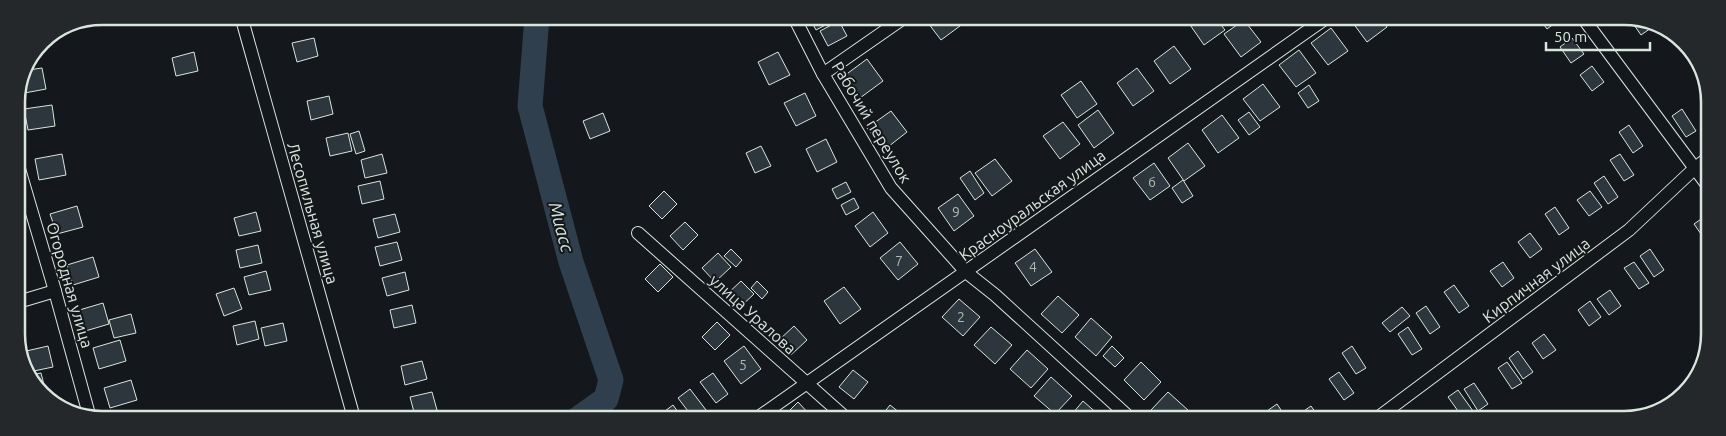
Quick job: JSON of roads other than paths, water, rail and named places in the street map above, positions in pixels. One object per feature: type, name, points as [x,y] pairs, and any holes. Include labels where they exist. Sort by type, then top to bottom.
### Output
[{"type":"street","name":"Лесопильная улица","points":[[244,25],[352,411]]},
{"type":"street","name":"Рабочий переулок","points":[[798,25],[823,74],[891,188],[966,272],[1122,411]]},
{"type":"street","points":[[823,74],[893,25]]},
{"type":"street","name":"Красноуральская улица","points":[[767,411],[1316,25]]},
{"type":"street","points":[[1588,25],[1701,178]]},
{"type":"street","name":"Кирпичная улица","points":[[1387,411],[1629,230],[1701,164]]},
{"type":"street","name":"Огородная улица","points":[[25,189],[88,410]]},
{"type":"street","name":"улица Уралова","points":[[638,233],[839,411]]},
{"type":"street","points":[[25,300],[55,291]]},
{"type":"waterway","name":"Миасс","points":[[536,25],[530,106],[571,262],[611,380],[606,399],[589,411]]}]
